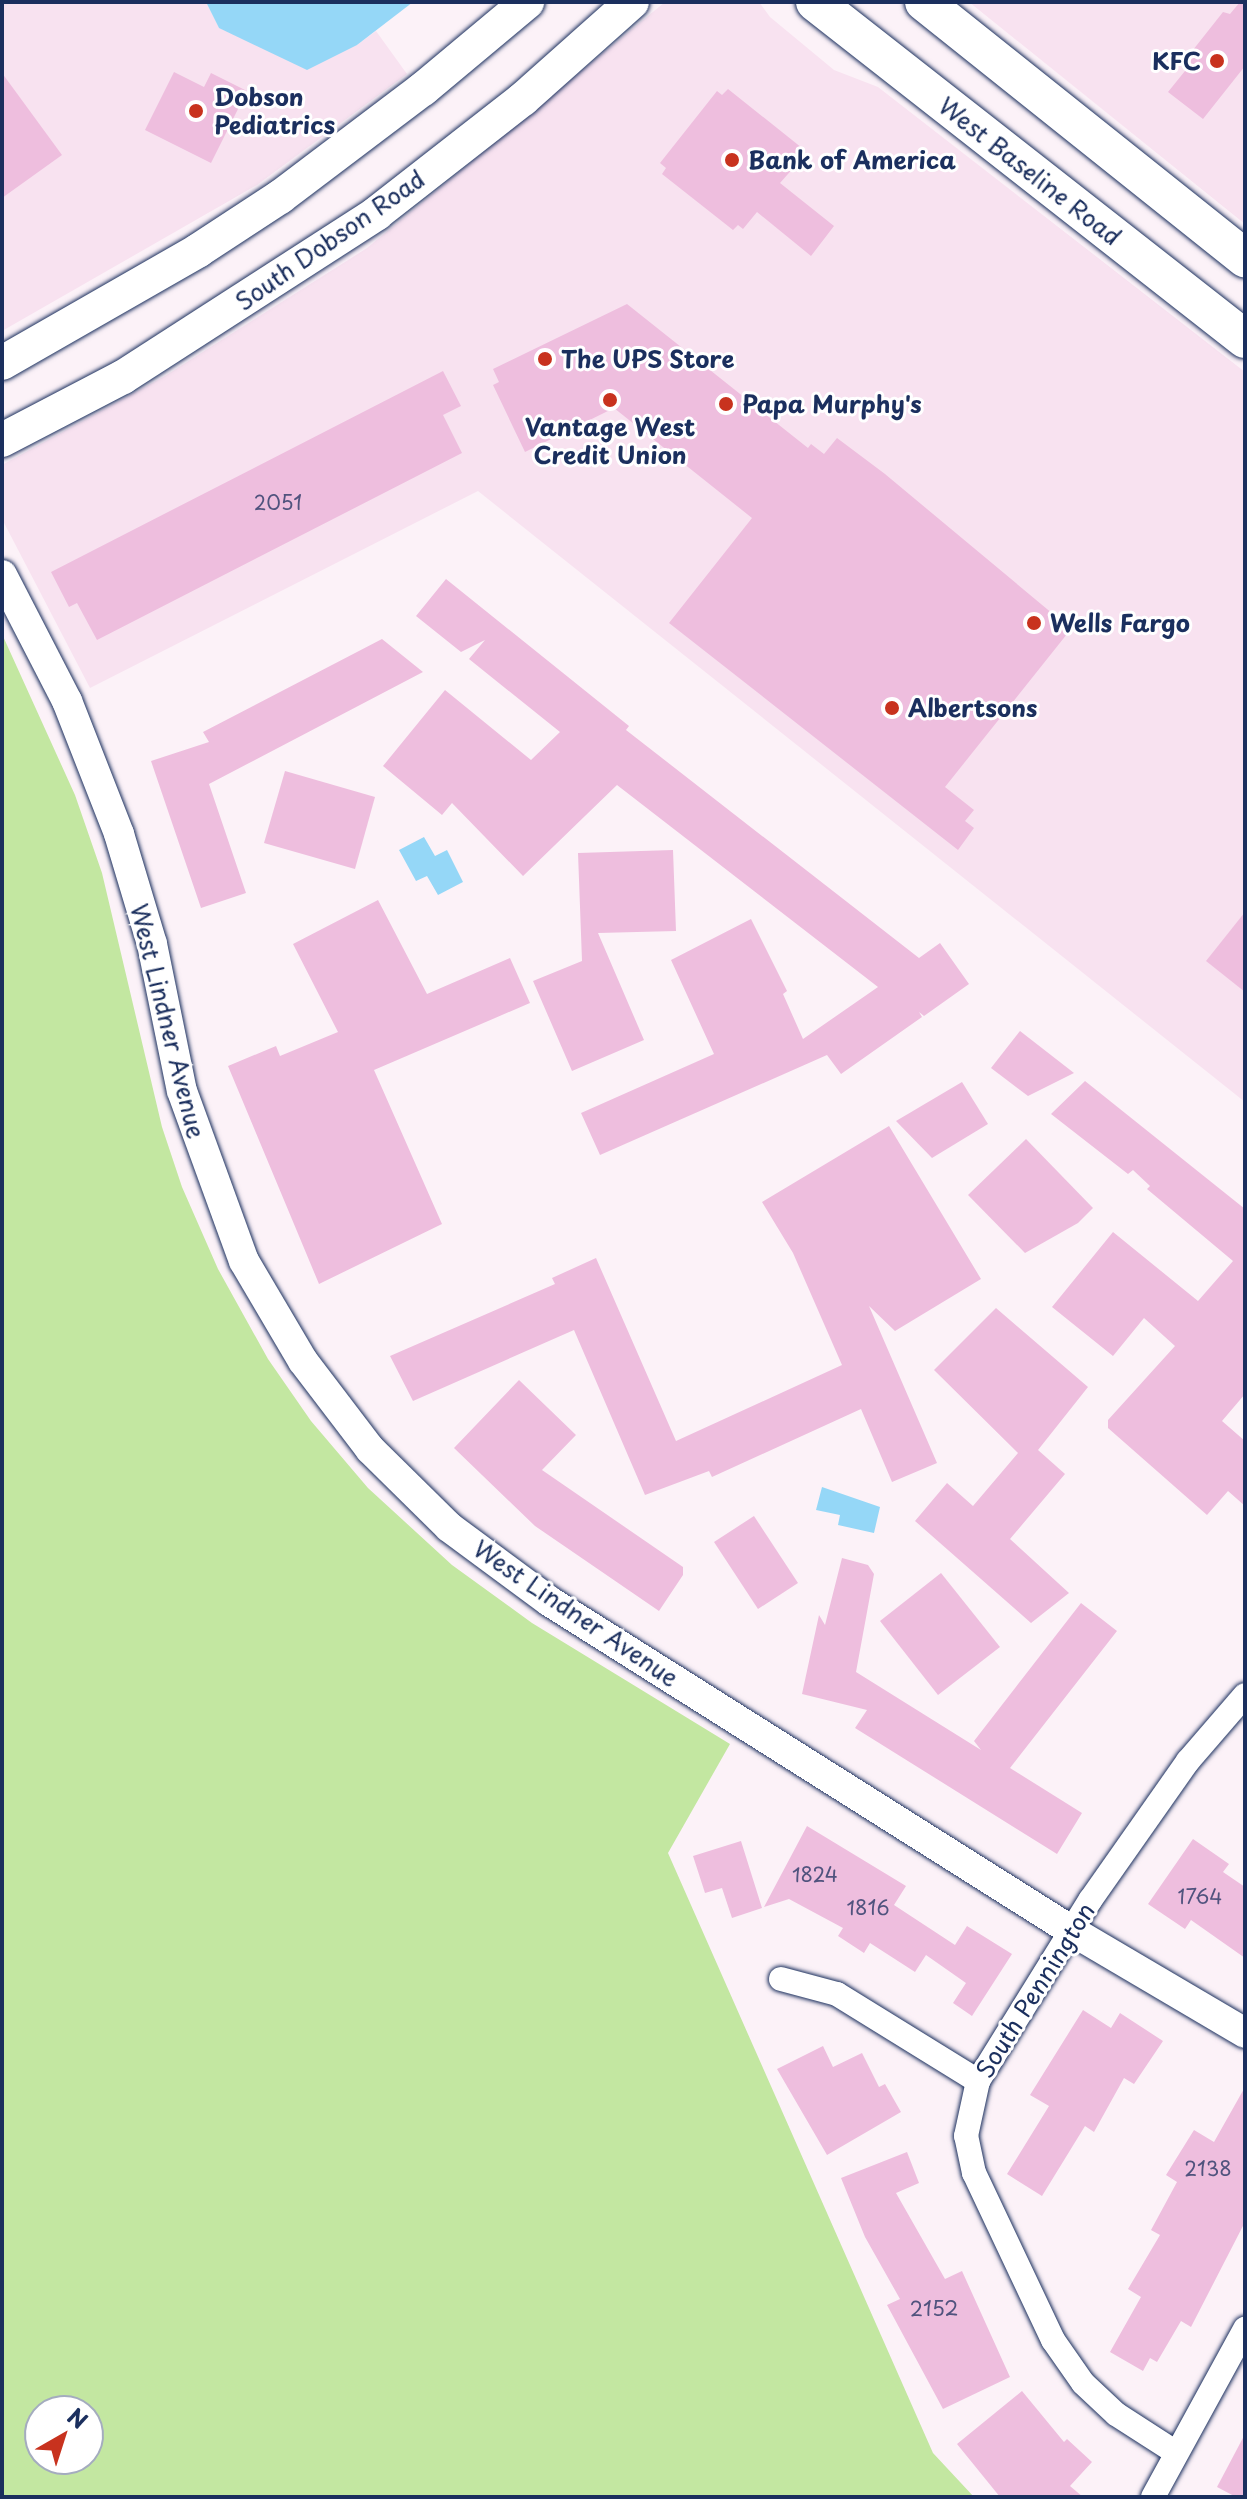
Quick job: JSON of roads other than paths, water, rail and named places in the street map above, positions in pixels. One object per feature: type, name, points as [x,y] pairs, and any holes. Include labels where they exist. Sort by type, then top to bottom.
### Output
[{"type":"main road","points":[[2,363],[199,250],[280,197],[444,72],[527,2]]},
{"type":"main road","name":"South Dobson Road","points":[[2,440],[123,377],[377,213],[523,99],[632,2]]},
{"type":"main road","name":"West Baseline Road","points":[[815,2],[1245,339]]},
{"type":"main road","points":[[924,2],[1245,258]]},
{"type":"street","name":"West Lindner Avenue","points":[[2,575],[67,701],[119,834],[152,944],[182,1091],[203,1161],[244,1261],[334,1404],[413,1495],[496,1564],[1072,1931],[1245,2033]]},
{"type":"street","name":"South Pennington","points":[[1175,2452],[1116,2414],[1083,2383],[1053,2340],[974,2173],[966,2136],[978,2081],[1072,1931],[1188,1761],[1245,1695]]},
{"type":"street","points":[[781,1979],[837,1994],[978,2081]]},
{"type":"street","points":[[1153,2497],[1245,2329]]},
{"type":"water","points":[[206,2],[413,2],[357,45],[307,70],[219,28]]},
{"type":"water","points":[[424,837],[435,856],[447,850],[463,882],[438,895],[427,876],[416,881],[399,850]]},
{"type":"water","points":[[822,1487],[880,1507],[874,1533],[838,1525],[840,1515],[816,1510]]},
{"type":"place","name":"KFC","points":[[1217,61]]},
{"type":"place","name":"Dobson Pediatrics","points":[[196,111]]},
{"type":"place","name":"Bank of America","points":[[732,160]]},
{"type":"place","name":"The UPS Store","points":[[545,359]]},
{"type":"place","name":"Vantage West Credit Union","points":[[610,400]]},
{"type":"place","name":"Papa Murphy's","points":[[726,404]]},
{"type":"place","name":"Wells Fargo","points":[[1034,623]]},
{"type":"place","name":"Albertsons","points":[[892,708]]}]
